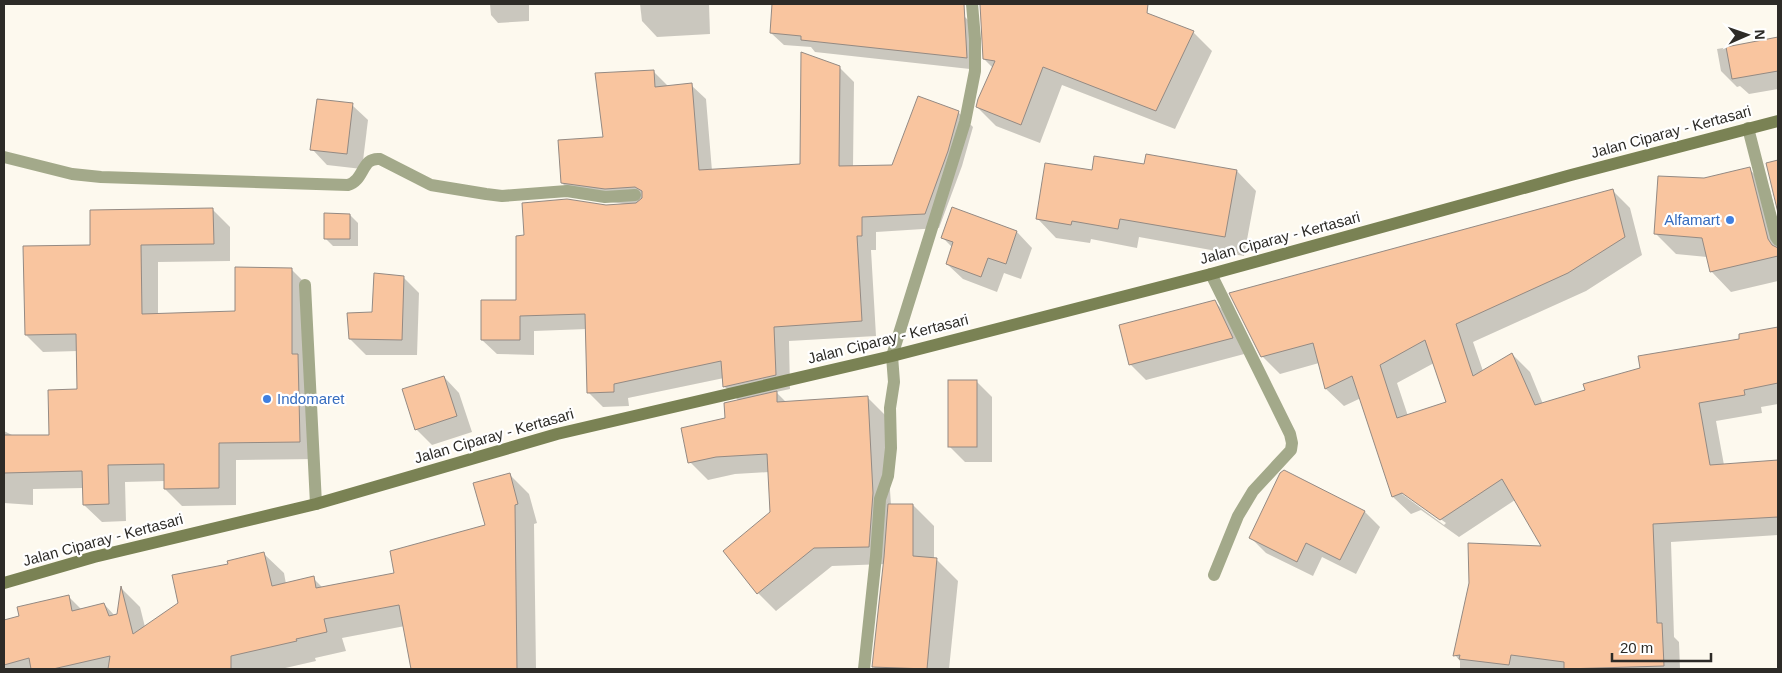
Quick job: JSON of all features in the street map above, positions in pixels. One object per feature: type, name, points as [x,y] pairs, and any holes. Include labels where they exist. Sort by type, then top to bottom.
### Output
[{"type":"main road","name":"Jalan Ciparay - Kertasari","points":[[4,583],[94,557],[316,504],[557,434],[892,356],[1211,274],[1571,175],[1778,121]]},
{"type":"street","points":[[864,669],[880,499],[888,476],[891,448],[890,408],[894,382],[892,356],[965,122],[975,71],[972,4]]},
{"type":"street","points":[[1748,128],[1778,240]]},
{"type":"street","points":[[4,157],[72,174],[348,185],[354,184],[369,160],[373,158],[390,164],[431,185],[486,194],[502,196],[567,191],[605,197],[635,194]]},
{"type":"street","points":[[1211,274],[1290,434],[1292,443],[1291,450],[1253,491],[1238,516],[1214,575]]},
{"type":"street","points":[[305,285],[316,504]]},
{"type":"building","points":[[772,4],[964,4],[967,58],[801,40],[801,36],[770,33]]},
{"type":"building","points":[[980,4],[1148,4],[1147,13],[1194,31],[1156,111],[1043,67],[1021,125],[976,107],[995,61],[983,59]]},
{"type":"building","points":[[1778,37],[1778,71],[1732,79],[1726,47]]},
{"type":"building","points":[[801,52],[840,66],[839,166],[892,165],[918,96],[959,111],[948,151],[925,214],[862,217],[862,236],[857,236],[862,321],[774,327],[776,375],[723,387],[721,361],[614,384],[614,392],[587,393],[585,314],[520,316],[520,340],[481,340],[481,300],[516,300],[516,236],[524,235],[522,203],[567,199],[606,205],[636,203],[642,198],[642,191],[635,187],[605,189],[561,183],[558,140],[603,137],[595,73],[654,70],[655,87],[692,83],[699,170],[800,164]]},
{"type":"building","points":[[317,99],[353,103],[347,154],[310,150]]},
{"type":"building","points":[[1146,154],[1237,170],[1225,237],[1120,219],[1118,229],[1072,221],[1071,225],[1036,219],[1045,163],[1092,170],[1094,156],[1144,164]]},
{"type":"building","points":[[1778,160],[1778,213],[1766,163]]},
{"type":"building","name":"Alfamart","points":[[1750,167],[1768,239],[1772,245],[1778,248],[1778,256],[1710,272],[1702,238],[1654,234],[1658,176],[1704,178]]},
{"type":"building","points":[[1613,189],[1625,237],[1568,273],[1456,324],[1473,376],[1512,353],[1535,405],[1585,390],[1583,384],[1640,368],[1638,356],[1739,339],[1739,334],[1778,327],[1778,383],[1744,390],[1745,395],[1699,403],[1710,465],[1778,460],[1778,517],[1653,524],[1657,623],[1662,623],[1664,666],[1564,669],[1564,662],[1511,655],[1509,665],[1459,659],[1460,655],[1453,656],[1469,583],[1468,543],[1541,546],[1502,479],[1440,520],[1402,493],[1392,497],[1352,376],[1325,389],[1313,343],[1261,357],[1229,293]],"holes":[[[1425,340],[1446,402],[1397,418],[1380,365]]]},
{"type":"building","points":[[952,207],[1017,231],[1006,264],[988,258],[981,277],[946,264],[953,242],[941,238]]},
{"type":"building","points":[[213,208],[214,244],[141,245],[142,314],[235,311],[235,267],[292,268],[292,354],[298,354],[300,442],[219,443],[219,488],[164,489],[164,464],[108,465],[109,504],[83,505],[82,471],[4,473],[4,435],[49,435],[48,390],[77,389],[76,334],[25,335],[23,246],[90,245],[90,210]]},
{"type":"building","points":[[324,213],[350,214],[350,239],[324,239]]},
{"type":"building","points":[[374,273],[404,276],[402,340],[349,339],[347,313],[372,312]]},
{"type":"building","points":[[1215,300],[1233,338],[1129,365],[1119,325]]},
{"type":"building","points":[[444,376],[457,416],[415,430],[402,389]]},
{"type":"building","points":[[948,380],[977,380],[977,447],[948,447]]},
{"type":"building","points":[[777,391],[777,402],[868,396],[873,493],[869,547],[814,548],[757,594],[723,551],[770,512],[767,454],[716,457],[688,463],[681,428],[725,418],[724,403]]},
{"type":"building","points":[[1284,470],[1365,511],[1340,560],[1306,543],[1297,562],[1249,538],[1280,473]]},
{"type":"building","points":[[510,473],[518,504],[515,505],[517,669],[411,669],[399,605],[324,619],[327,632],[231,656],[231,669],[108,669],[110,656],[53,669],[31,669],[29,658],[4,665],[4,620],[19,616],[17,607],[69,595],[72,611],[104,603],[109,616],[117,614],[121,586],[133,634],[178,603],[172,575],[228,564],[227,561],[264,552],[272,586],[314,576],[316,588],[394,573],[390,551],[485,525],[473,483]]},
{"type":"building","points":[[888,504],[913,504],[913,556],[937,558],[927,669],[872,667]]},
{"type":"place","name":"Alfamart","points":[[1730,220]]},
{"type":"place","name":"Indomaret","points":[[267,399]]}]
